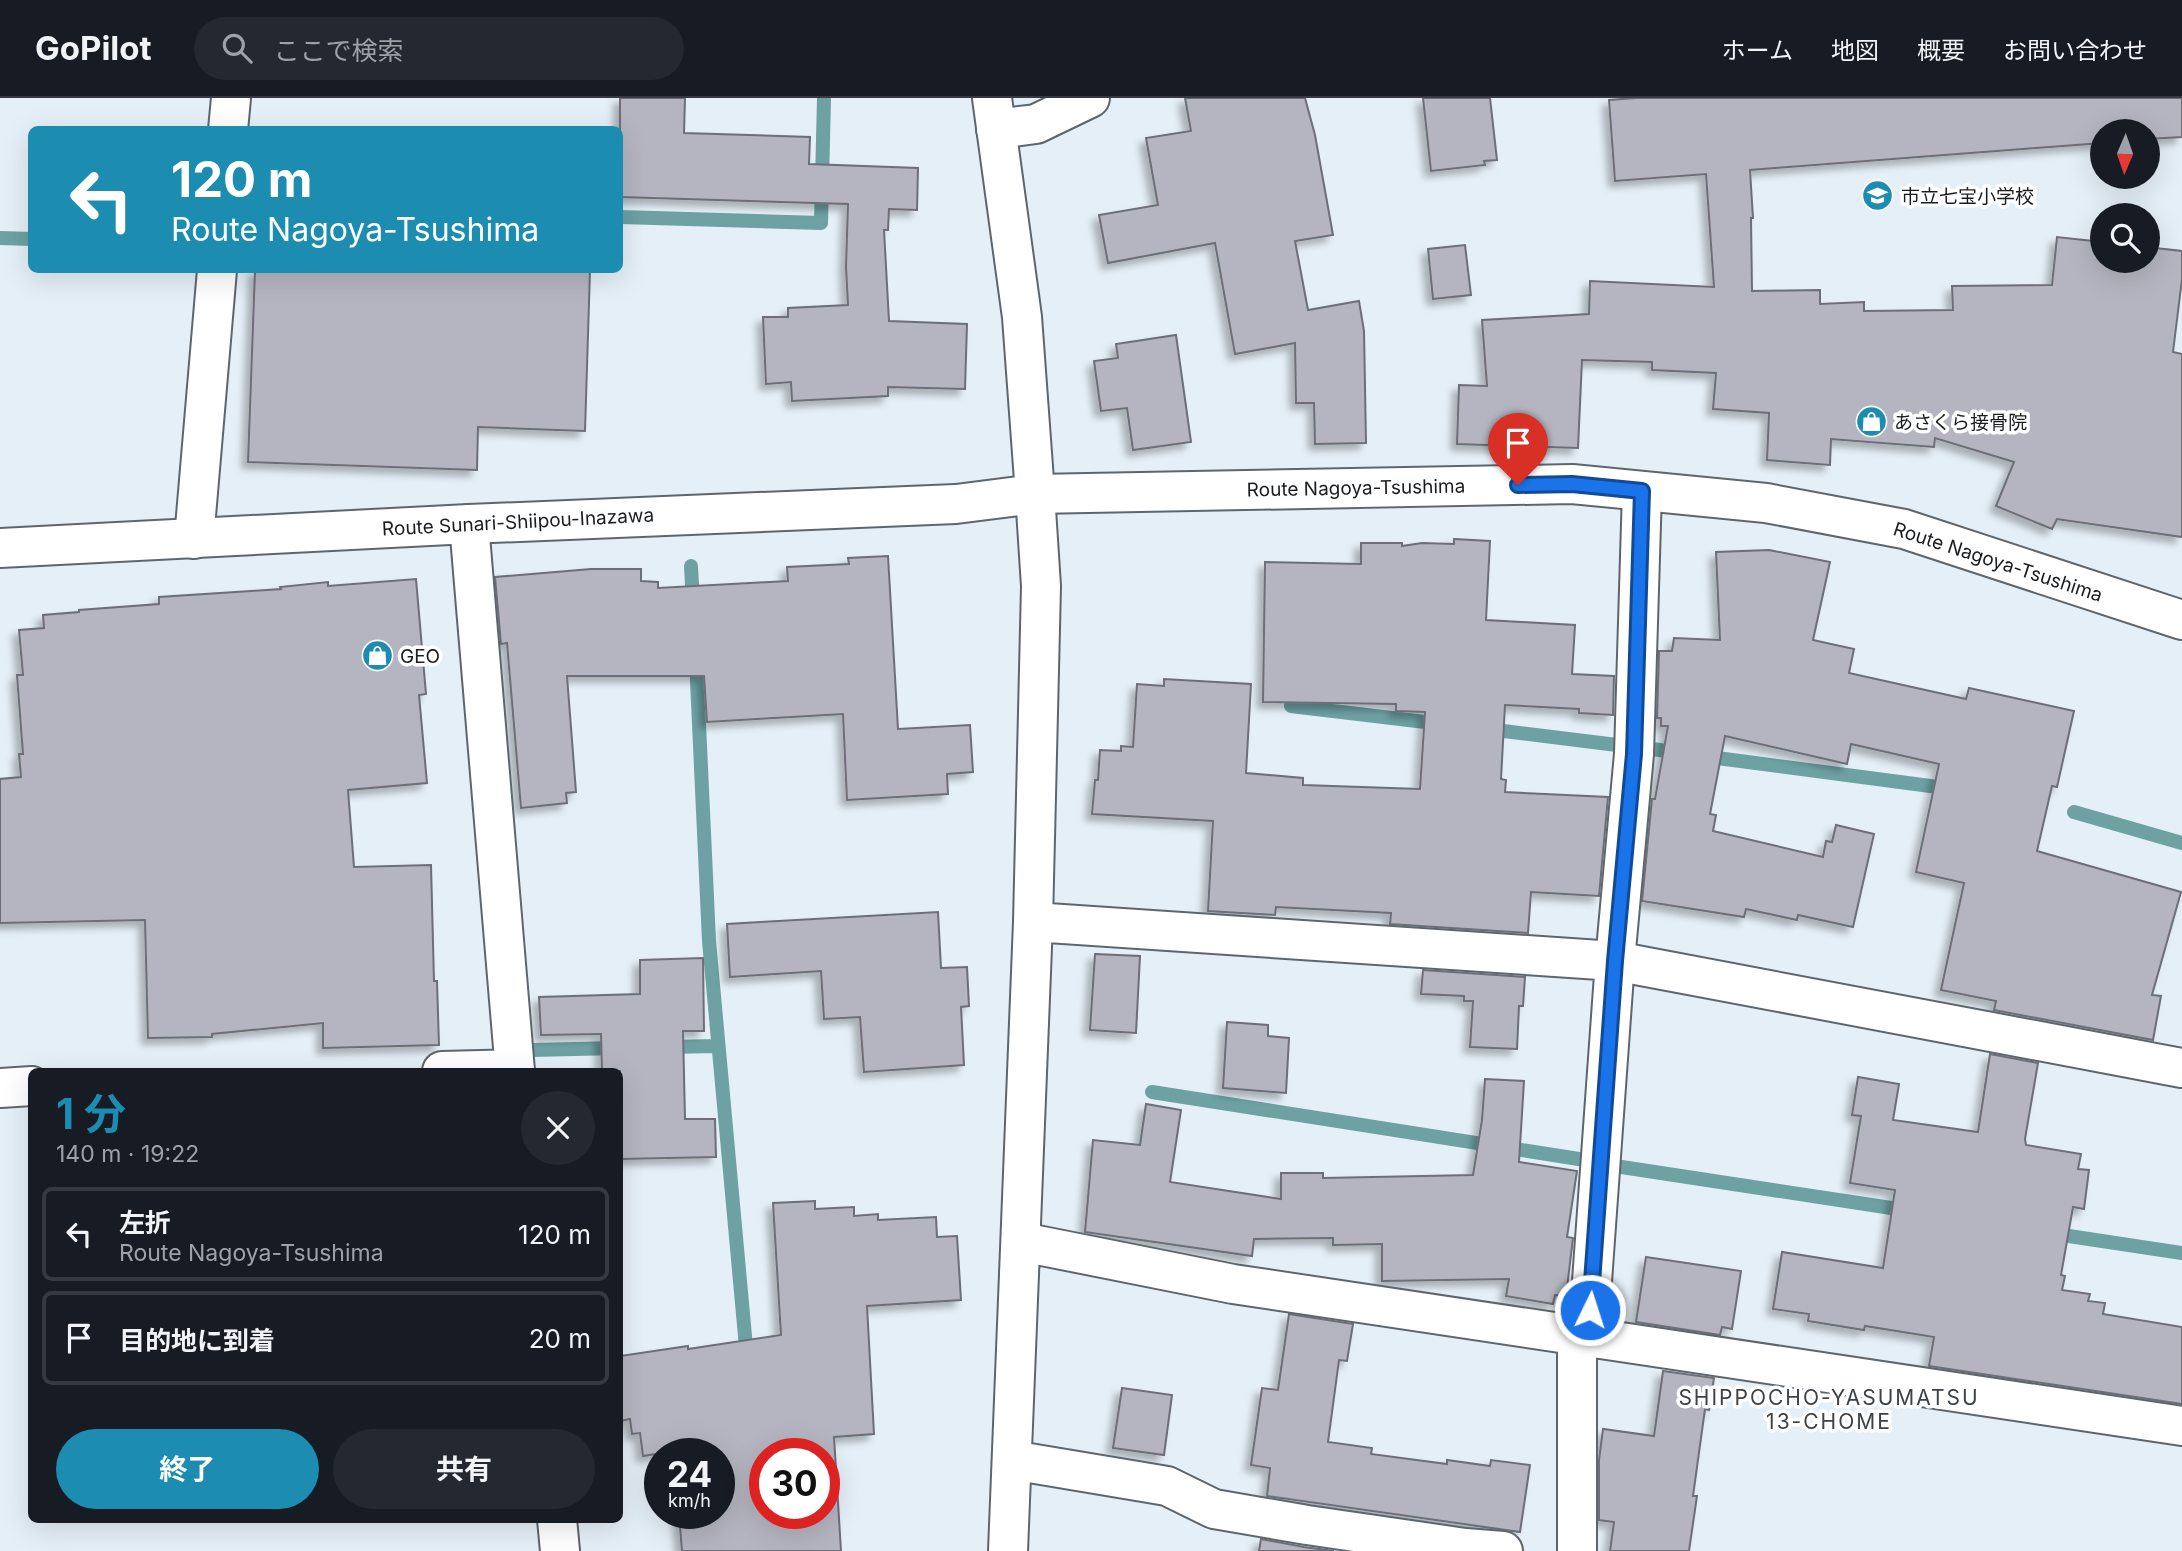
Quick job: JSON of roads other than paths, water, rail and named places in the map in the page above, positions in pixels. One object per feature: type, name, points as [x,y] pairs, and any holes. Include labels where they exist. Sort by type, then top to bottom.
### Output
[{"type":"street","points":[[228,126],[231,98]]},
{"type":"street","points":[[1008,1551],[1033,922],[1041,586],[1022,317],[994,113],[1036,124],[1090,98]]},
{"type":"street","points":[[194,539],[217,273]]},
{"type":"street","name":"Route Nagoya-Tsushima","points":[[1035,494],[1572,484],[1766,503],[1903,529],[2182,620]]},
{"type":"street","points":[[1577,1551],[1583,1336],[1634,754],[1642,491]]},
{"type":"street","name":"Route Sunari-Shiipou-Inazawa","points":[[0,548],[469,524],[956,504],[1035,494]]},
{"type":"street","points":[[469,524],[515,1068]]},
{"type":"street","points":[[1033,922],[1615,961],[2182,1068]]},
{"type":"street","points":[[0,1088],[28,1086]]},
{"type":"street","points":[[1022,1242],[1233,1284],[2182,1426]]},
{"type":"street","points":[[1012,1460],[1167,1486],[1214,1509],[1305,1538],[1503,1551]]},
{"type":"street","points":[[557,1523],[559,1551]]},
{"type":"waterway","points":[[623,217],[821,223],[824,98]]},
{"type":"waterway","points":[[0,238],[28,239]]},
{"type":"waterway","points":[[691,566],[693,604]]},
{"type":"waterway","points":[[696,659],[709,941],[747,1358]]},
{"type":"waterway","points":[[1291,706],[1442,724]]},
{"type":"waterway","points":[[1487,729],[1617,745]]},
{"type":"waterway","points":[[1652,749],[1682,753]]},
{"type":"waterway","points":[[1702,756],[1953,789]]},
{"type":"waterway","points":[[2074,812],[2182,843]]},
{"type":"waterway","points":[[666,1047],[717,1046]]},
{"type":"waterway","points":[[531,1050],[618,1048]]},
{"type":"waterway","points":[[1152,1092],[1585,1160]]},
{"type":"waterway","points":[[1615,1166],[1911,1211]]},
{"type":"waterway","points":[[2049,1233],[2182,1253]]},
{"type":"place","name":"市立七宝小学校","points":[[1878,196]]},
{"type":"place","name":"あさくら接骨院","points":[[1871,422]]},
{"type":"place","name":"GEO","points":[[377,656]]},
{"type":"district","name":"SHIPPOCHO-YASUMATSU 13-CHOME","points":[[1829,1409]]}]
